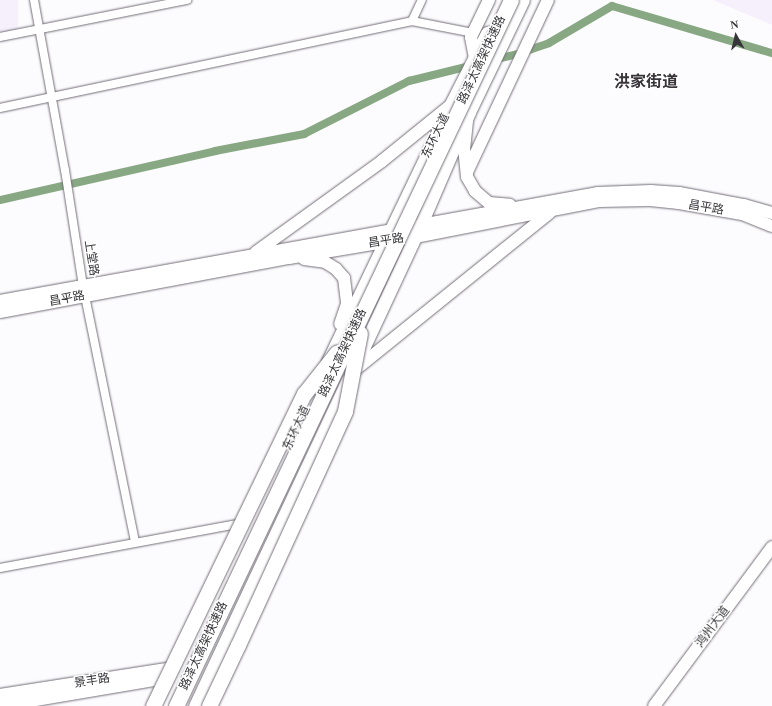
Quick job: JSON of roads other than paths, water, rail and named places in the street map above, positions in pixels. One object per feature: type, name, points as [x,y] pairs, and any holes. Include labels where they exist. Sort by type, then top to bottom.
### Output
[{"type":"highway","name":"路泽太高架快速路","points":[[184,706],[511,0]]},
{"type":"highway","name":"路泽太高架快速路","points":[[176,706],[518,0]]},
{"type":"highway","points":[[153,706],[304,394],[356,333]]},
{"type":"highway","points":[[209,706],[344,411],[356,333]]},
{"type":"main road","points":[[475,58],[471,37],[489,0]]},
{"type":"main road","name":"东环大道","points":[[164,706],[450,106],[504,0]]},
{"type":"main road","name":"东环大道","points":[[195,706],[418,231],[469,112],[523,0]]},
{"type":"main road","points":[[467,172],[548,0]]},
{"type":"main road","points":[[253,254],[382,161],[450,106]]},
{"type":"main road","points":[[469,112],[464,148],[467,177],[475,191],[489,203],[549,207]]},
{"type":"main road","name":"昌平路","points":[[549,207],[598,193],[651,191],[707,197],[772,213]]},
{"type":"main road","name":"昌平路","points":[[0,312],[84,291],[253,254],[388,236],[549,207],[599,201],[650,200],[686,204],[742,214],[772,226]]},
{"type":"main road","points":[[351,373],[549,207]]},
{"type":"main road","name":"昌平路","points":[[0,301],[84,291],[289,258],[388,236]]},
{"type":"main road","points":[[289,258],[325,262],[336,269],[344,278],[348,304],[326,365]]},
{"type":"main road","name":"鸿州大道","points":[[654,706],[772,547]]},
{"type":"main road","name":"景丰路","points":[[0,695],[181,671]]},
{"type":"main road","name":"景丰路","points":[[0,706],[181,671]]},
{"type":"street","name":"上堂路","points":[[34,0],[65,170],[84,291],[134,542]]},
{"type":"street","points":[[0,38],[187,0]]},
{"type":"street","points":[[412,21],[422,0]]},
{"type":"street","points":[[0,108],[412,21],[473,33]]},
{"type":"street","points":[[0,568],[253,521]]},
{"type":"waterway","points":[[529,50],[549,43],[612,6],[772,53]]},
{"type":"waterway","points":[[492,60],[518,54]]},
{"type":"waterway","points":[[0,200],[215,151],[304,134],[409,81],[473,65]]},
{"type":"district","name":"洪家街道","points":[[646,82]]}]
